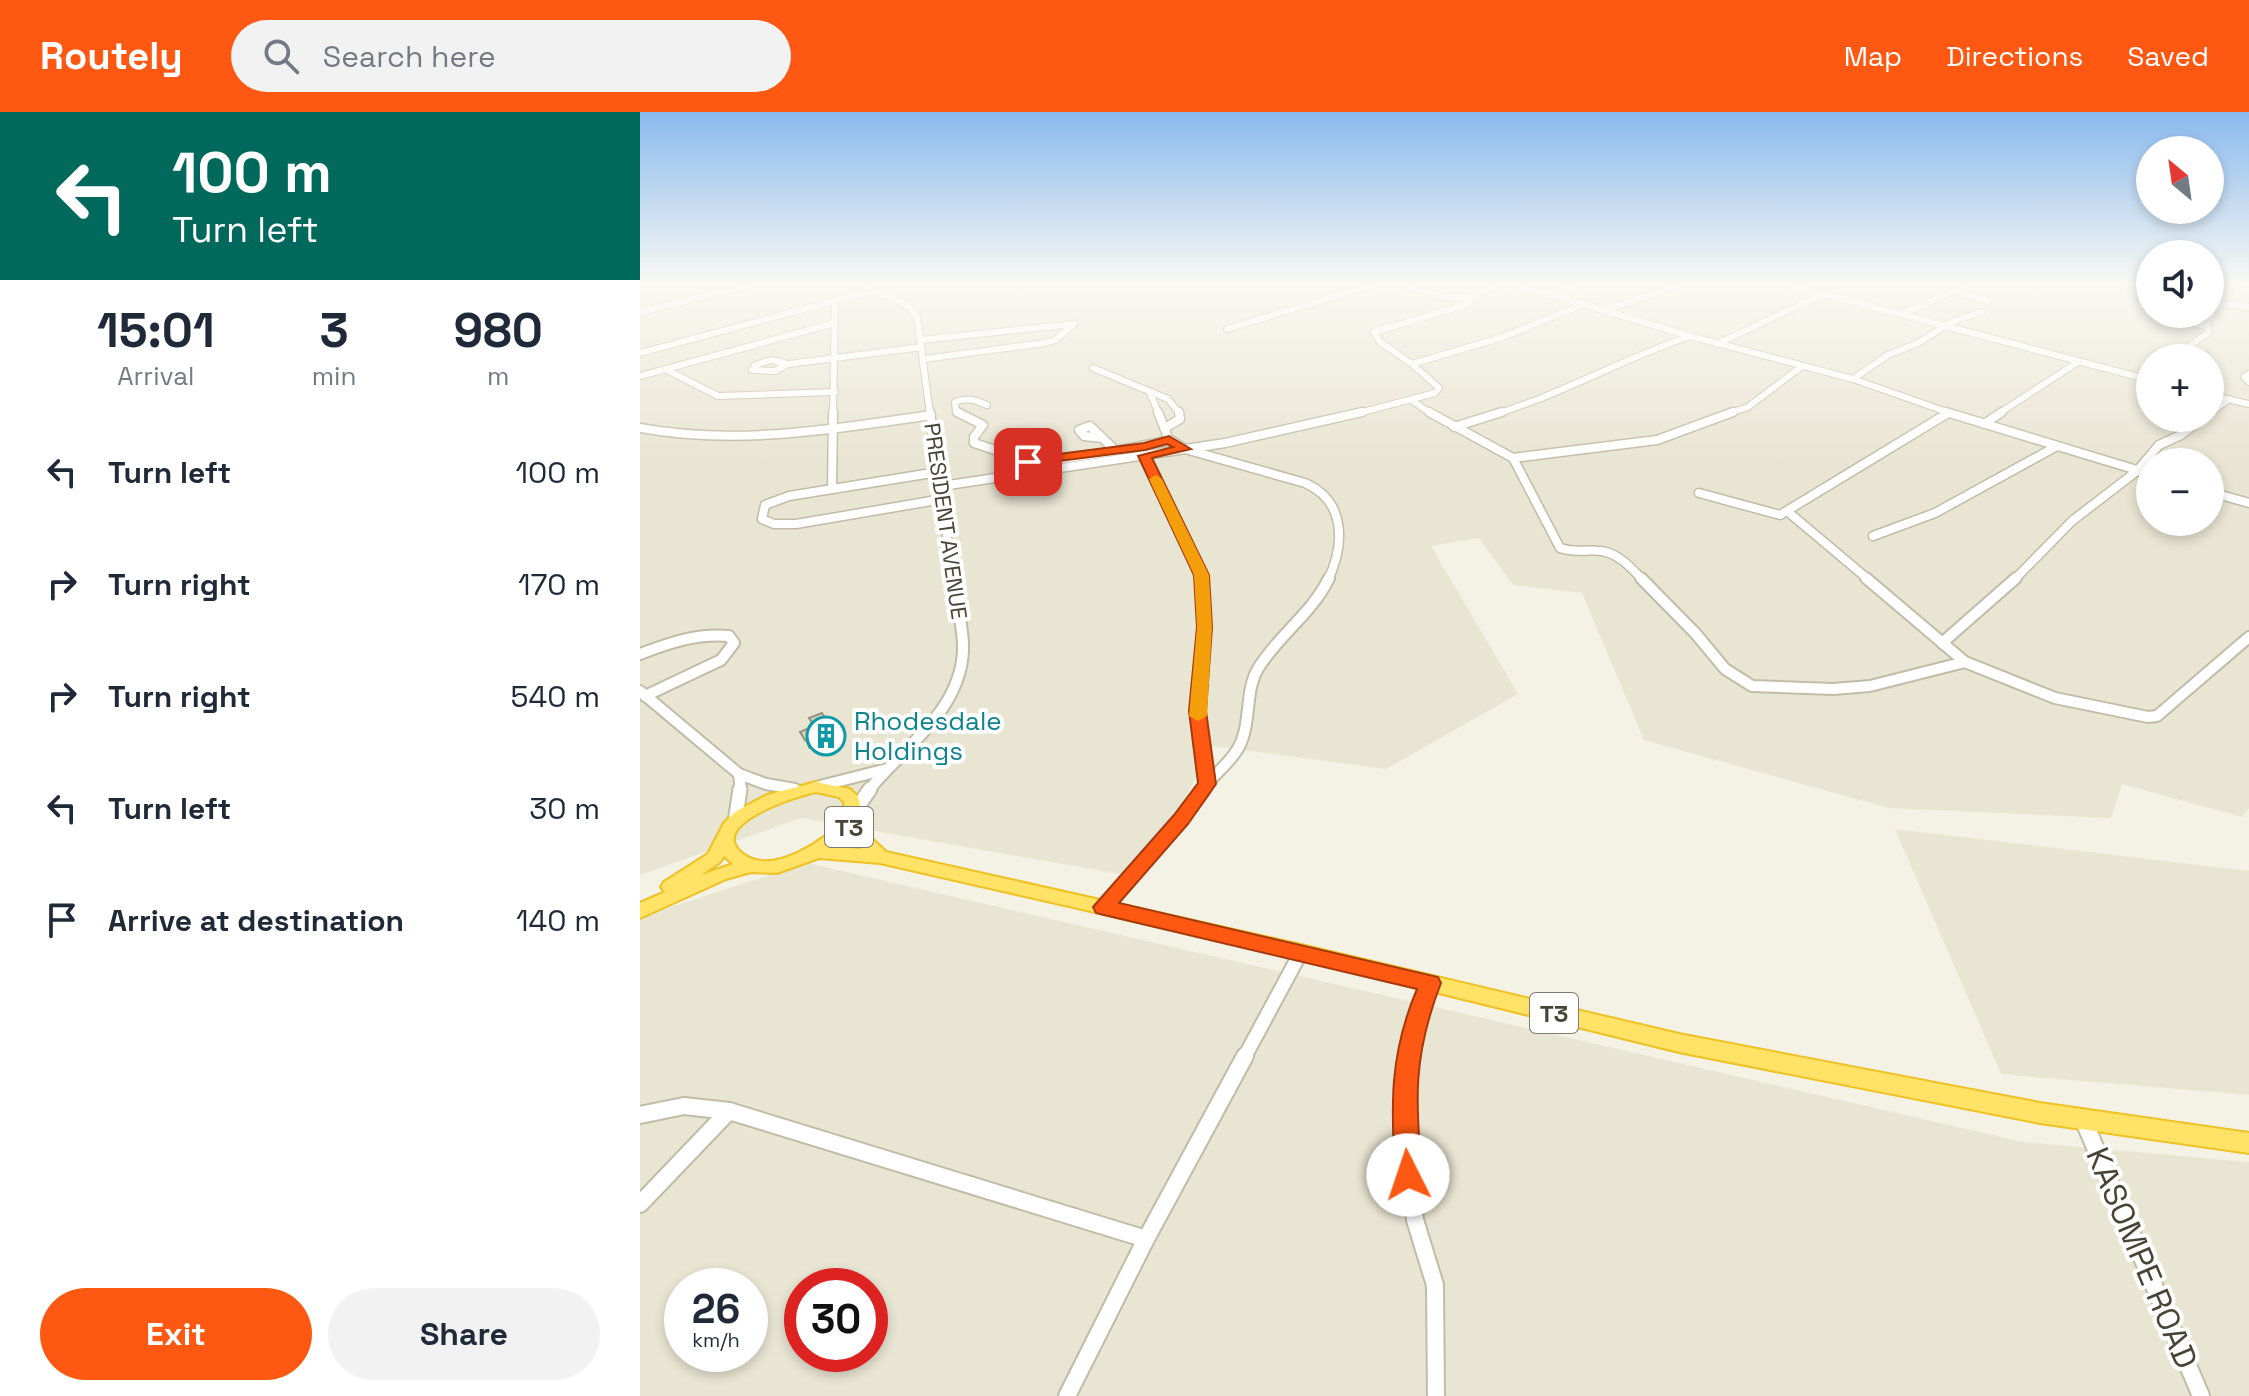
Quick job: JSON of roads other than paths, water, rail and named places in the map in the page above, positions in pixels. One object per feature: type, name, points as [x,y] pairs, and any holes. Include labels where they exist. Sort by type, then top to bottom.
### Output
[{"type":"highway","name":"T3","points":[[640,902],[676,884],[714,858],[731,830],[759,803],[795,789],[816,787],[844,793],[852,801],[859,837],[880,857]]},
{"type":"highway","name":"T3","points":[[640,911],[720,874],[754,865],[786,864],[820,852],[846,831],[854,815]]},
{"type":"highway","points":[[731,830],[727,844],[731,854],[754,865]]},
{"type":"highway","name":"T3","points":[[820,852],[880,857],[1710,1049],[2083,1119],[2244,1142]]},
{"type":"street","points":[[640,353],[678,343]]},
{"type":"street","points":[[640,376],[761,343]]},
{"type":"street","points":[[832,489],[835,343]]},
{"type":"street","points":[[788,364],[922,343]]},
{"type":"street","name":"PRESIDENT AVENUE","points":[[854,815],[866,790],[928,729],[954,688],[963,651],[922,343]]},
{"type":"street","points":[[924,359],[1045,343]]},
{"type":"street","points":[[942,486],[1145,456],[1289,430],[1411,400],[1439,390],[1412,364],[1381,343]]},
{"type":"street","points":[[1412,364],[1485,343]]},
{"type":"street","points":[[1454,427],[1527,405],[1670,343]]},
{"type":"street","points":[[1713,343],[1853,379],[1948,413],[2136,471]]},
{"type":"street","points":[[1853,379],[1876,362],[1918,343]]},
{"type":"street","points":[[2007,343],[2136,377]]},
{"type":"street","points":[[1984,424],[2078,362]]},
{"type":"street","points":[[1513,458],[1657,440],[1748,407],[1801,367]]},
{"type":"street","points":[[1093,368],[1168,399],[1180,414],[1180,419],[1165,428]]},
{"type":"street","points":[[665,369],[718,396],[835,392]]},
{"type":"street","points":[[2249,374],[2244,377],[2249,382]]},
{"type":"street","points":[[1149,391],[1169,440]]},
{"type":"street","points":[[2239,402],[2249,393]]},
{"type":"street","points":[[987,405],[971,398],[961,398],[955,402],[956,412],[983,425],[974,437],[974,443],[1035,463],[1169,440],[1185,449],[1286,477],[1324,491],[1331,497],[1340,555],[1334,573],[1324,591],[1256,671],[1249,691],[1241,744],[1181,820],[1104,907]]},
{"type":"street","points":[[2224,398],[2249,404]]},
{"type":"street","points":[[2224,403],[2229,399]]},
{"type":"street","points":[[1411,400],[1513,458],[1560,548],[1573,553],[1606,552],[1624,561],[1696,634],[1725,669],[1743,682],[1763,687],[1870,686],[1965,662]]},
{"type":"street","points":[[1699,493],[1774,514],[1787,511],[1948,413]]},
{"type":"street","points":[[640,428],[723,436],[832,429],[931,415]]},
{"type":"street","points":[[2156,448],[2185,432]]},
{"type":"street","points":[[1102,438],[1116,451]]},
{"type":"street","points":[[1873,536],[1935,513],[2057,446]]},
{"type":"street","points":[[1145,456],[1201,575],[1204,627],[1198,711],[1207,784]]},
{"type":"street","points":[[938,472],[778,499],[763,508],[762,519],[774,524],[796,524],[943,499]]},
{"type":"street","points":[[1942,643],[1998,597],[2072,521],[2136,472]]},
{"type":"street","points":[[2224,496],[2249,503]]},
{"type":"street","points":[[1787,511],[1965,662],[2055,698],[2148,717],[2157,716],[2249,637]]},
{"type":"street","points":[[640,654],[693,637],[729,636],[734,643],[721,660],[642,693],[739,774],[766,784],[795,789]]},
{"type":"street","points":[[816,787],[887,769]]},
{"type":"street","points":[[731,830],[739,808],[739,774]]},
{"type":"street","points":[[1067,1396],[1146,1239],[1301,952]]},
{"type":"street","points":[[1430,983],[1414,1023],[1403,1097],[1415,1220],[1435,1285],[1436,1396]]},
{"type":"street","points":[[640,1115],[697,1104],[729,1111],[1146,1239]]},
{"type":"street","points":[[640,1204],[729,1111]]},
{"type":"street","name":"KASOMPE ROAD","points":[[2083,1119],[2201,1396]]},
{"type":"place","name":"Rhodesdale Holdings","points":[[826,736]]}]
